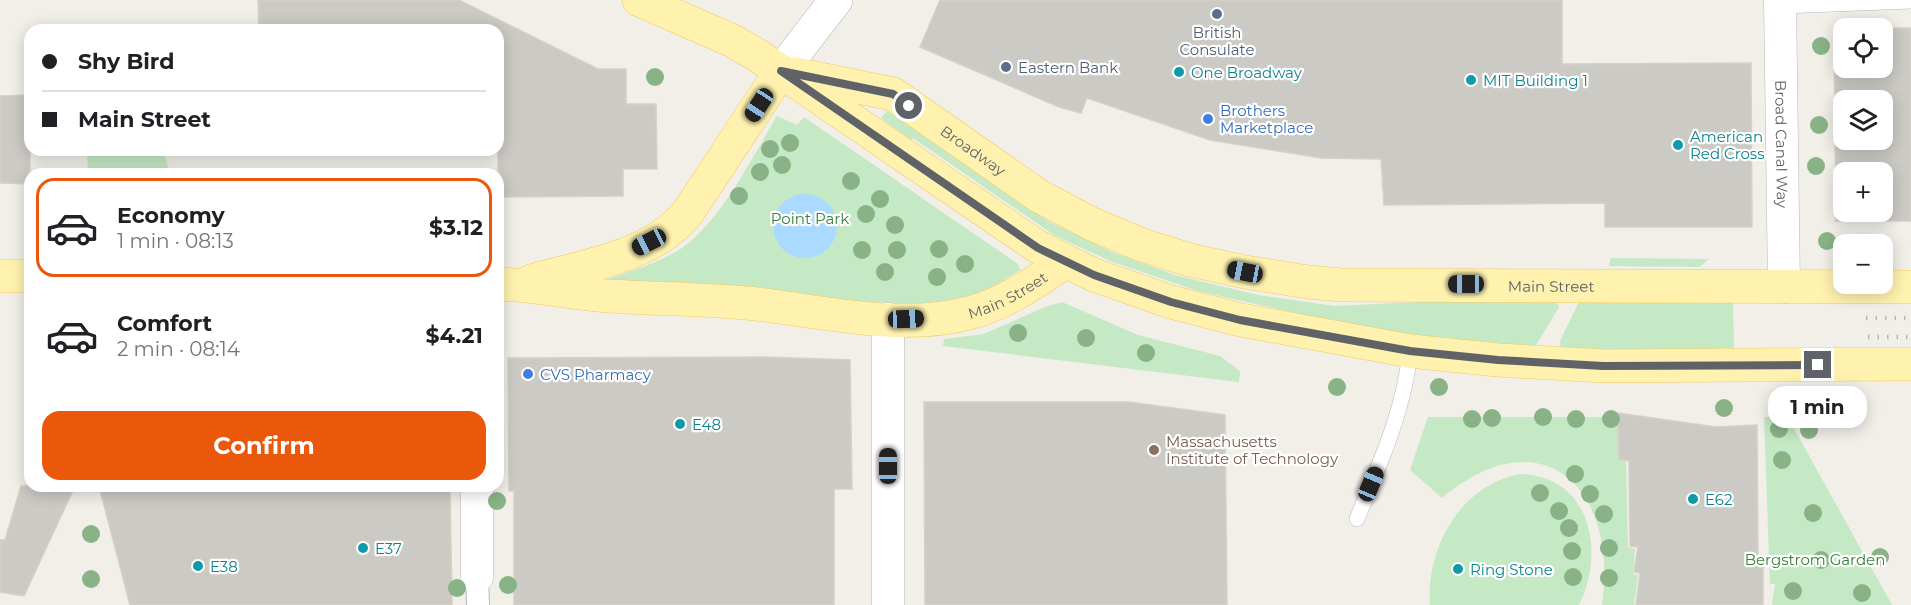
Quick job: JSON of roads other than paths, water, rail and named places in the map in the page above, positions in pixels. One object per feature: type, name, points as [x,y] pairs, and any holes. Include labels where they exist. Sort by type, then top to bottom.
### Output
[{"type":"main road","name":"Broadway","points":[[639,0],[733,42],[781,71],[1005,226],[1065,262]]},
{"type":"main road","points":[[781,71],[836,0]]},
{"type":"main road","name":"Broadway","points":[[781,71],[893,94],[1021,184],[1092,224]]},
{"type":"main road","name":"Main Street","points":[[509,284],[621,255],[649,242],[676,225],[688,212],[781,71]]},
{"type":"main road","name":"Main Street","points":[[1092,224],[1142,245],[1190,260],[1308,282],[1911,287]]},
{"type":"main road","points":[[1065,262],[1131,290],[1240,320],[1410,351],[1498,360],[1603,366],[1911,364]]},
{"type":"main road","name":"Main Street","points":[[509,284],[592,294],[734,302],[888,319],[941,318],[970,313],[1013,295],[1065,262]]},
{"type":"main road","points":[[0,276],[24,276]]},
{"type":"street","name":"Broad Canal Way","points":[[1780,3],[1784,287]]},
{"type":"street","points":[[888,319],[888,605]]},
{"type":"street","points":[[477,492],[478,591]]},
{"type":"lane","points":[[1780,3],[1911,1]]},
{"type":"lane","points":[[1357,519],[1386,449],[1408,372],[1410,351]]},
{"type":"water","points":[[799,194],[811,194],[828,203],[835,214],[837,226],[835,238],[828,249],[811,258],[799,258],[787,253],[778,244],[773,232],[773,220],[778,208],[787,199]]},
{"type":"railway","points":[[1866,318],[1911,318]]},
{"type":"railway","points":[[1868,337],[1911,337]]},
{"type":"place","name":"British Consulate","points":[[1217,14]]},
{"type":"place","name":"Eastern Bank","points":[[1006,67]]},
{"type":"place","name":"One Broadway","points":[[1179,72]]},
{"type":"place","name":"MIT Building 1","points":[[1471,80]]},
{"type":"place","name":"Brothers Marketplace","points":[[1208,119]]},
{"type":"place","name":"American Red Cross","points":[[1678,145]]},
{"type":"place","name":"CVS Pharmacy","points":[[528,374]]},
{"type":"place","name":"E48","points":[[680,424]]},
{"type":"place","name":"Massachusetts Institute of Technology","points":[[1154,450]]},
{"type":"place","name":"E62","points":[[1693,499]]},
{"type":"place","name":"E37","points":[[363,548]]},
{"type":"place","name":"E38","points":[[198,566]]},
{"type":"place","name":"Ring Stone","points":[[1458,569]]},
{"type":"park label","name":"Point Park","points":[[810,218]]},
{"type":"park label","name":"Bergstrom Garden","points":[[1815,559]]}]
